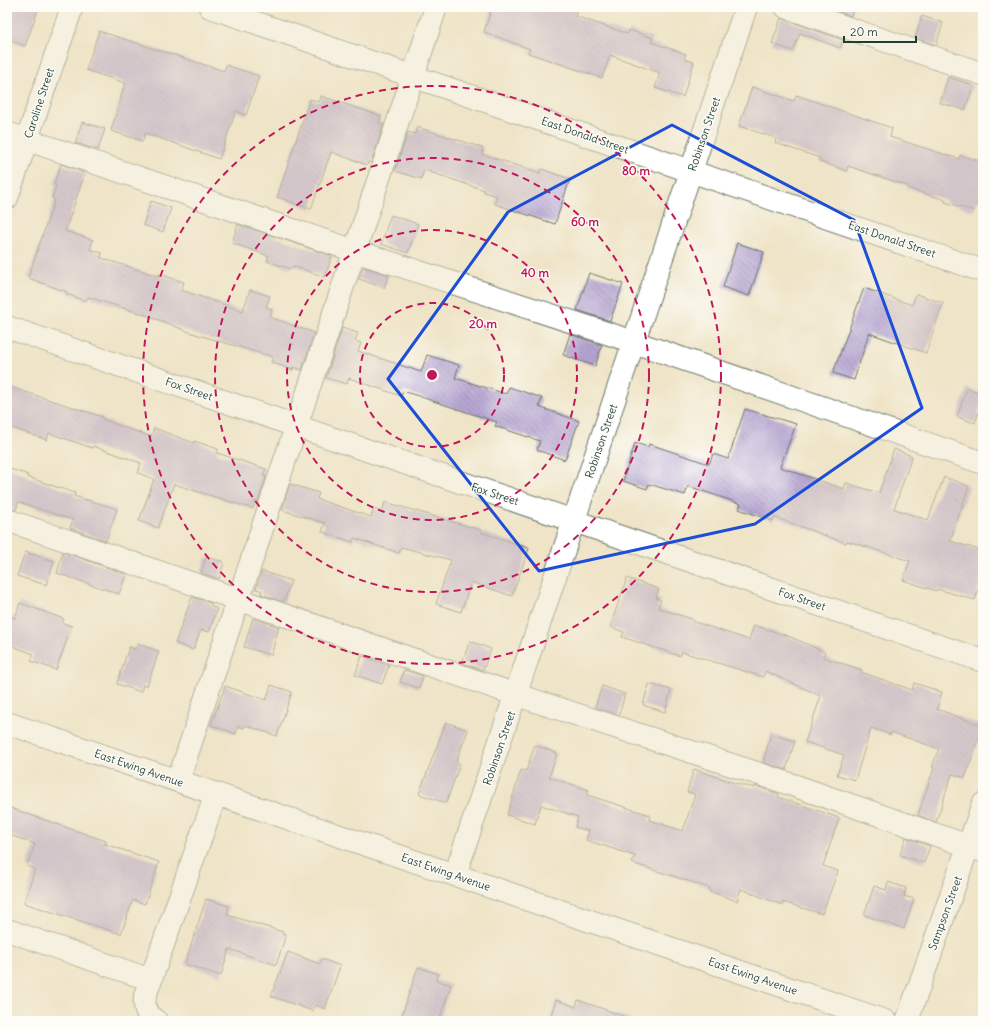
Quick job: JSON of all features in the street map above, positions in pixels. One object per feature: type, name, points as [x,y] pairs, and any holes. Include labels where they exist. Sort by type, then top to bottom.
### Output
[{"type":"street","name":"Caroline Street","points":[[7,198],[17,136],[72,7]]},
{"type":"street","name":"East Donald Street","points":[[210,7],[983,270]]},
{"type":"street","points":[[178,781],[436,7]]},
{"type":"street","name":"Robinson Street","points":[[456,875],[746,7]]},
{"type":"street","points":[[786,7],[983,74]]},
{"type":"street","points":[[17,136],[355,251],[634,342],[983,463]]},
{"type":"street","name":"Fox Street","points":[[7,327],[983,661]]},
{"type":"street","points":[[7,520],[239,598],[517,695],[784,782],[976,849]]},
{"type":"street","name":"East Ewing Avenue","points":[[7,723],[885,1021]]},
{"type":"street","points":[[156,1021],[149,1016],[144,1009],[145,996],[216,794]]},
{"type":"street","name":"Sampson Street","points":[[907,1021],[976,849],[983,804]]},
{"type":"street","points":[[7,930],[151,980]]},
{"type":"highlighted area","points":[[672,125],[854,220],[922,408],[755,524],[539,571],[388,379],[508,212]]},
{"type":"building","points":[[10,7],[39,7],[25,46],[7,39],[7,15]]},
{"type":"building","points":[[492,7],[567,7],[577,11],[575,16],[628,34],[629,30],[653,38],[651,42],[686,54],[684,59],[694,62],[683,97],[655,88],[660,73],[610,55],[602,78],[528,53],[530,49],[484,32]]},
{"type":"building","points":[[825,7],[854,7],[851,16]]},
{"type":"building","points":[[922,16],[943,23],[936,45],[915,38]]},
{"type":"building","points":[[781,18],[843,40],[840,48],[800,33],[793,51],[772,44]]},
{"type":"building","points":[[99,31],[224,71],[226,65],[259,76],[246,115],[236,111],[219,159],[145,133],[143,141],[111,131],[125,83],[86,70]]},
{"type":"building","points":[[948,77],[973,85],[965,110],[940,103]]},
{"type":"building","points":[[752,87],[794,101],[796,95],[892,128],[890,137],[959,159],[960,155],[983,162],[983,181],[974,211],[945,202],[946,200],[907,188],[908,186],[848,166],[847,171],[819,161],[820,158],[775,143],[776,138],[739,126]]},
{"type":"building","points":[[321,96],[381,116],[379,123],[384,124],[371,163],[368,162],[367,165],[331,152],[311,209],[277,197],[310,99],[319,102]]},
{"type":"building","points":[[82,122],[105,129],[98,150],[75,143]]},
{"type":"building","points":[[417,127],[483,148],[482,154],[540,173],[541,169],[570,179],[555,224],[495,204],[497,196],[484,192],[484,190],[424,170],[421,179],[395,171],[408,132],[415,134]]},
{"type":"building","points":[[61,164],[85,173],[65,231],[93,240],[90,249],[102,253],[101,258],[158,276],[159,274],[184,282],[181,290],[243,311],[250,290],[270,296],[266,307],[272,309],[270,317],[314,333],[302,370],[293,367],[293,370],[271,362],[273,357],[192,333],[146,315],[88,297],[86,301],[66,294],[67,292],[28,278],[55,199],[52,198],[56,185],[54,184]]},
{"type":"building","points":[[151,201],[171,208],[163,232],[143,225]]},
{"type":"building","points":[[391,215],[418,224],[408,253],[381,244]]},
{"type":"building","points":[[238,224],[332,256],[325,277],[293,266],[291,269],[267,261],[269,256],[232,243]]},
{"type":"building","points":[[737,243],[764,252],[749,296],[723,287]]},
{"type":"building","points":[[363,267],[389,275],[384,288],[359,279]]},
{"type":"building","points":[[589,273],[623,284],[610,321],[577,310]]},
{"type":"building","points":[[864,288],[912,305],[916,294],[943,303],[926,353],[869,333],[854,380],[833,373]]},
{"type":"building","points":[[342,328],[358,333],[355,341],[361,343],[358,351],[421,372],[427,355],[459,365],[455,378],[506,394],[509,387],[542,398],[539,407],[579,421],[565,460],[537,450],[540,441],[495,426],[497,422],[403,391],[401,396],[349,378],[347,384],[326,378]]},
{"type":"building","points":[[570,334],[602,345],[595,366],[563,355]]},
{"type":"building","points":[[7,386],[103,417],[102,419],[151,437],[154,428],[194,443],[194,441],[218,449],[217,453],[266,469],[263,476],[266,476],[258,502],[255,501],[253,509],[174,484],[158,528],[139,521],[154,479],[138,473],[141,463],[93,446],[92,448],[49,433],[47,440],[7,426]]},
{"type":"building","points":[[967,388],[983,394],[983,399],[975,423],[957,417]]},
{"type":"building","points":[[745,409],[796,424],[780,467],[844,489],[846,483],[879,493],[894,449],[912,456],[894,509],[928,520],[944,477],[969,486],[950,541],[983,551],[983,575],[975,600],[937,589],[936,591],[903,580],[910,561],[847,541],[846,543],[774,517],[773,521],[739,509],[741,504],[688,486],[685,495],[649,484],[647,489],[623,481],[635,443],[648,447],[649,444],[709,464],[713,454],[728,459]]},
{"type":"building","points":[[7,468],[28,475],[27,477],[75,493],[74,496],[117,509],[106,541],[70,528],[73,520],[18,502],[16,510],[7,508]]},
{"type":"building","points":[[290,484],[319,493],[317,499],[371,517],[374,509],[382,512],[385,502],[481,530],[481,532],[529,548],[512,596],[471,582],[461,612],[436,604],[451,560],[401,547],[399,553],[354,538],[353,542],[322,532],[325,523],[282,510]]},
{"type":"building","points":[[25,552],[54,561],[46,585],[17,576]]},
{"type":"building","points":[[63,552],[126,574],[119,594],[57,573]]},
{"type":"building","points":[[206,557],[224,562],[219,579],[201,573]]},
{"type":"building","points":[[262,571],[291,581],[284,602],[261,594],[262,591],[256,589]]},
{"type":"building","points":[[627,578],[659,589],[656,598],[661,600],[658,608],[692,619],[692,621],[749,640],[754,625],[788,636],[825,652],[823,657],[862,670],[861,672],[912,690],[914,683],[942,692],[937,709],[983,726],[965,778],[952,774],[936,822],[918,815],[934,768],[932,767],[939,749],[891,732],[891,735],[871,728],[855,780],[837,775],[844,755],[805,742],[821,696],[765,671],[763,677],[682,652],[680,656],[622,637],[624,632],[610,627]]},
{"type":"building","points":[[192,597],[211,603],[211,606],[217,609],[209,632],[201,630],[193,650],[175,643]]},
{"type":"building","points":[[20,603],[64,619],[62,623],[72,626],[56,670],[31,661],[34,654],[7,644],[7,615],[15,618]]},
{"type":"building","points":[[253,618],[279,627],[271,655],[244,647]]},
{"type":"building","points":[[470,641],[491,649],[483,670],[462,663]]},
{"type":"building","points":[[137,644],[159,651],[147,686],[143,685],[141,692],[117,684],[129,647],[135,649]]},
{"type":"building","points":[[362,656],[389,665],[382,684],[355,675]]},
{"type":"building","points":[[404,670],[423,676],[419,688],[400,682]]},
{"type":"building","points":[[649,684],[671,690],[665,712],[643,705]]},
{"type":"building","points":[[271,685],[292,692],[277,736],[245,725],[244,728],[238,726],[236,734],[211,725],[225,686],[266,700]]},
{"type":"building","points":[[602,686],[625,694],[619,715],[595,707]]},
{"type":"building","points":[[446,722],[468,730],[456,762],[460,764],[446,803],[419,794]]},
{"type":"building","points":[[771,734],[795,741],[786,770],[763,762]]},
{"type":"building","points":[[535,745],[557,753],[549,777],[589,790],[587,795],[650,815],[649,820],[683,831],[695,794],[687,792],[694,769],[738,784],[755,788],[755,786],[779,794],[778,797],[839,818],[823,866],[838,871],[822,914],[783,902],[782,905],[741,889],[737,901],[709,891],[710,888],[632,863],[635,856],[586,840],[589,831],[575,827],[578,817],[541,805],[535,824],[507,815],[521,770],[526,771]]},
{"type":"building","points":[[7,807],[106,841],[105,844],[159,862],[145,904],[133,900],[121,934],[24,903],[35,869],[27,866],[35,844],[7,834]]},
{"type":"building","points":[[906,837],[930,846],[924,863],[900,855]]},
{"type":"building","points":[[888,882],[906,888],[904,896],[914,899],[904,929],[864,915],[874,886],[886,890]]},
{"type":"building","points":[[206,899],[229,906],[227,915],[283,932],[282,934],[286,935],[276,965],[229,949],[221,976],[185,964]]},
{"type":"building","points":[[288,952],[320,964],[322,959],[340,966],[325,1009],[315,1005],[313,1011],[271,996]]},
{"type":"building","points":[[418,967],[439,974],[436,980],[451,985],[439,1021],[421,1021],[402,1015]]},
{"type":"building","points":[[556,1000],[576,1007],[578,1000],[629,1018],[629,1021],[549,1021]]}]
